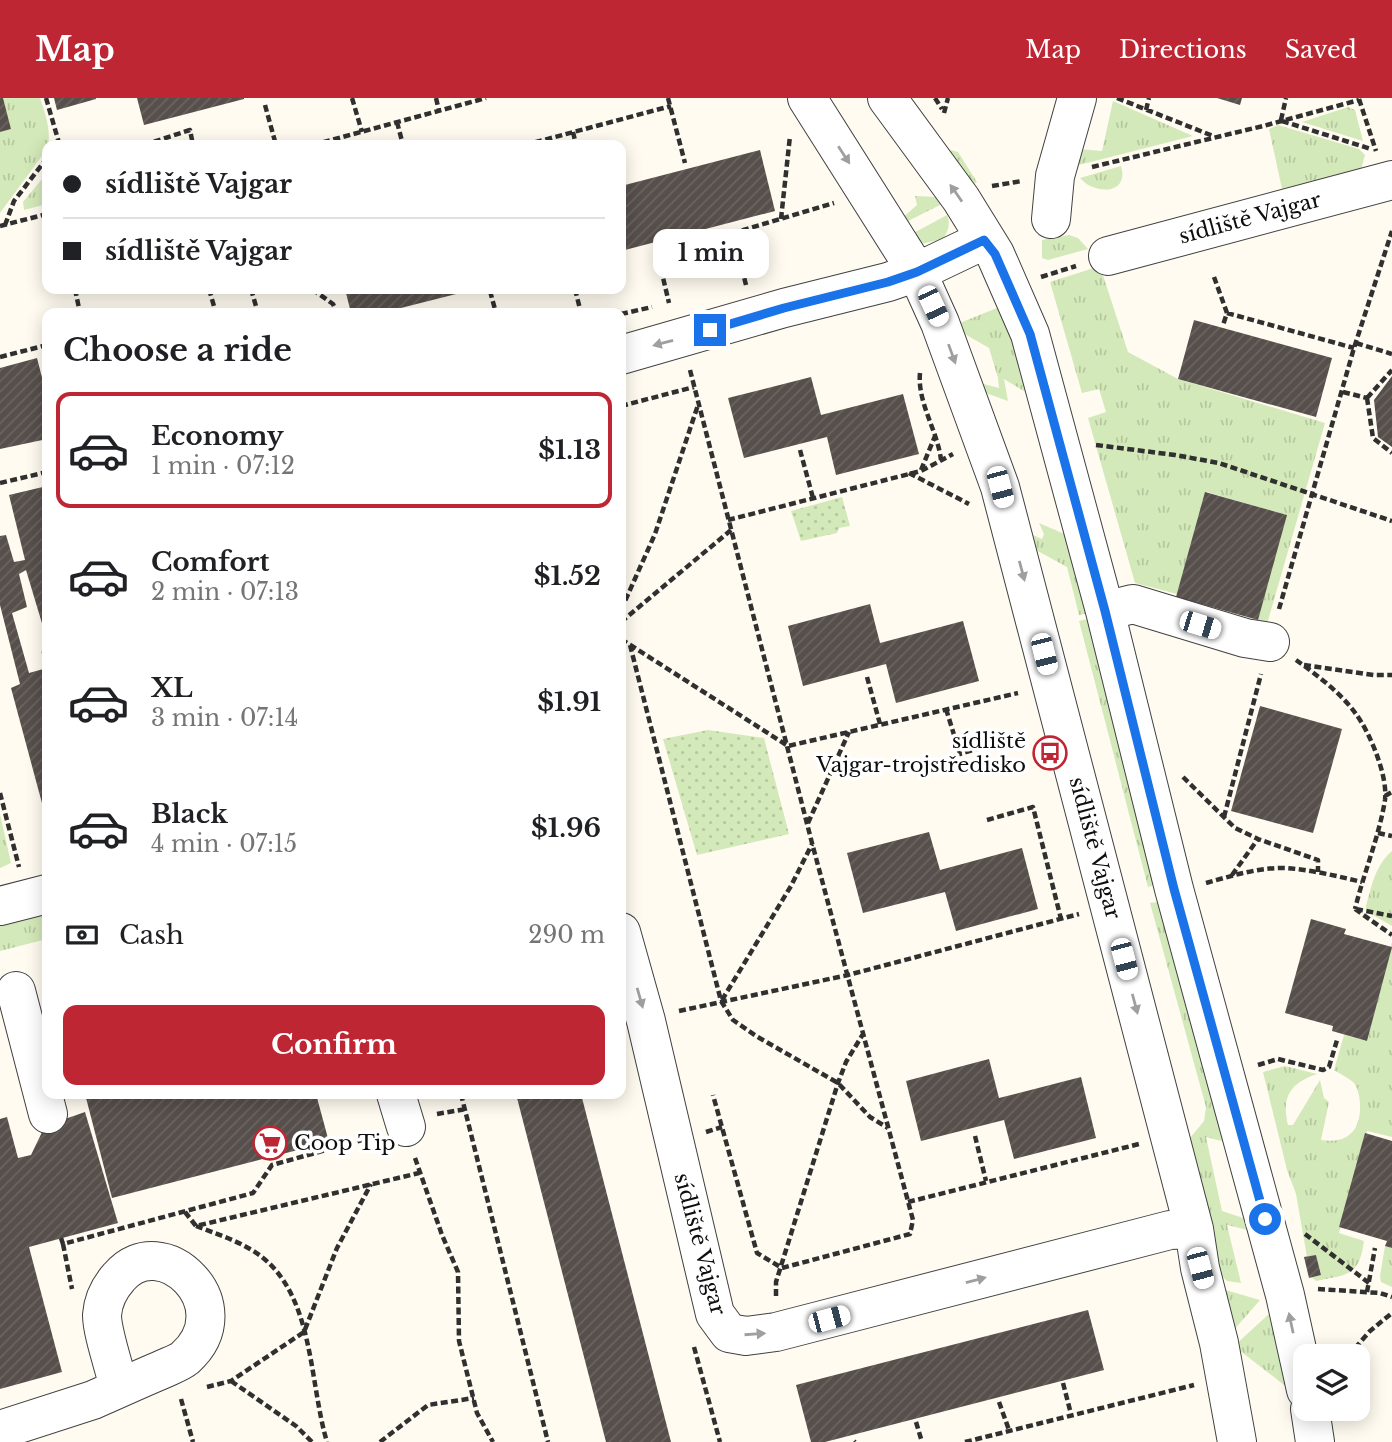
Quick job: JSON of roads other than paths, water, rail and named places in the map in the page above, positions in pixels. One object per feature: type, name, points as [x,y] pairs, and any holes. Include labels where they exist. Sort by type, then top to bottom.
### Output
[{"type":"street","name":"sídliště Vajgar","points":[[807,98],[917,272],[940,323],[1000,487],[1194,1229],[1237,1442]]},
{"type":"street","points":[[887,98],[961,199],[995,254],[1030,334],[1296,1344]]},
{"type":"street","points":[[1051,219],[1055,176],[1077,98]]},
{"type":"street","name":"sídliště Vajgar","points":[[1108,256],[1392,180]]},
{"type":"street","points":[[626,354],[784,308],[888,282],[917,272],[984,240]]},
{"type":"street","points":[[1105,611],[1133,604],[1245,638],[1270,642]]},
{"type":"street","name":"sídliště Vajgar","points":[[626,950],[646,1021],[715,1314],[729,1333],[746,1336],[776,1332],[1170,1230],[1194,1229]]},
{"type":"street","points":[[21,990],[42,1086]]},
{"type":"street","points":[[45,1099],[48,1114]]},
{"type":"street","points":[[0,1430],[106,1394]]},
{"type":"street","points":[[1312,1421],[1315,1442]]},
{"type":"place","name":"sídliště Vajgar-trojstředisko","points":[[1050,753]]},
{"type":"place","name":"Coop Tip","points":[[270,1143]]}]
